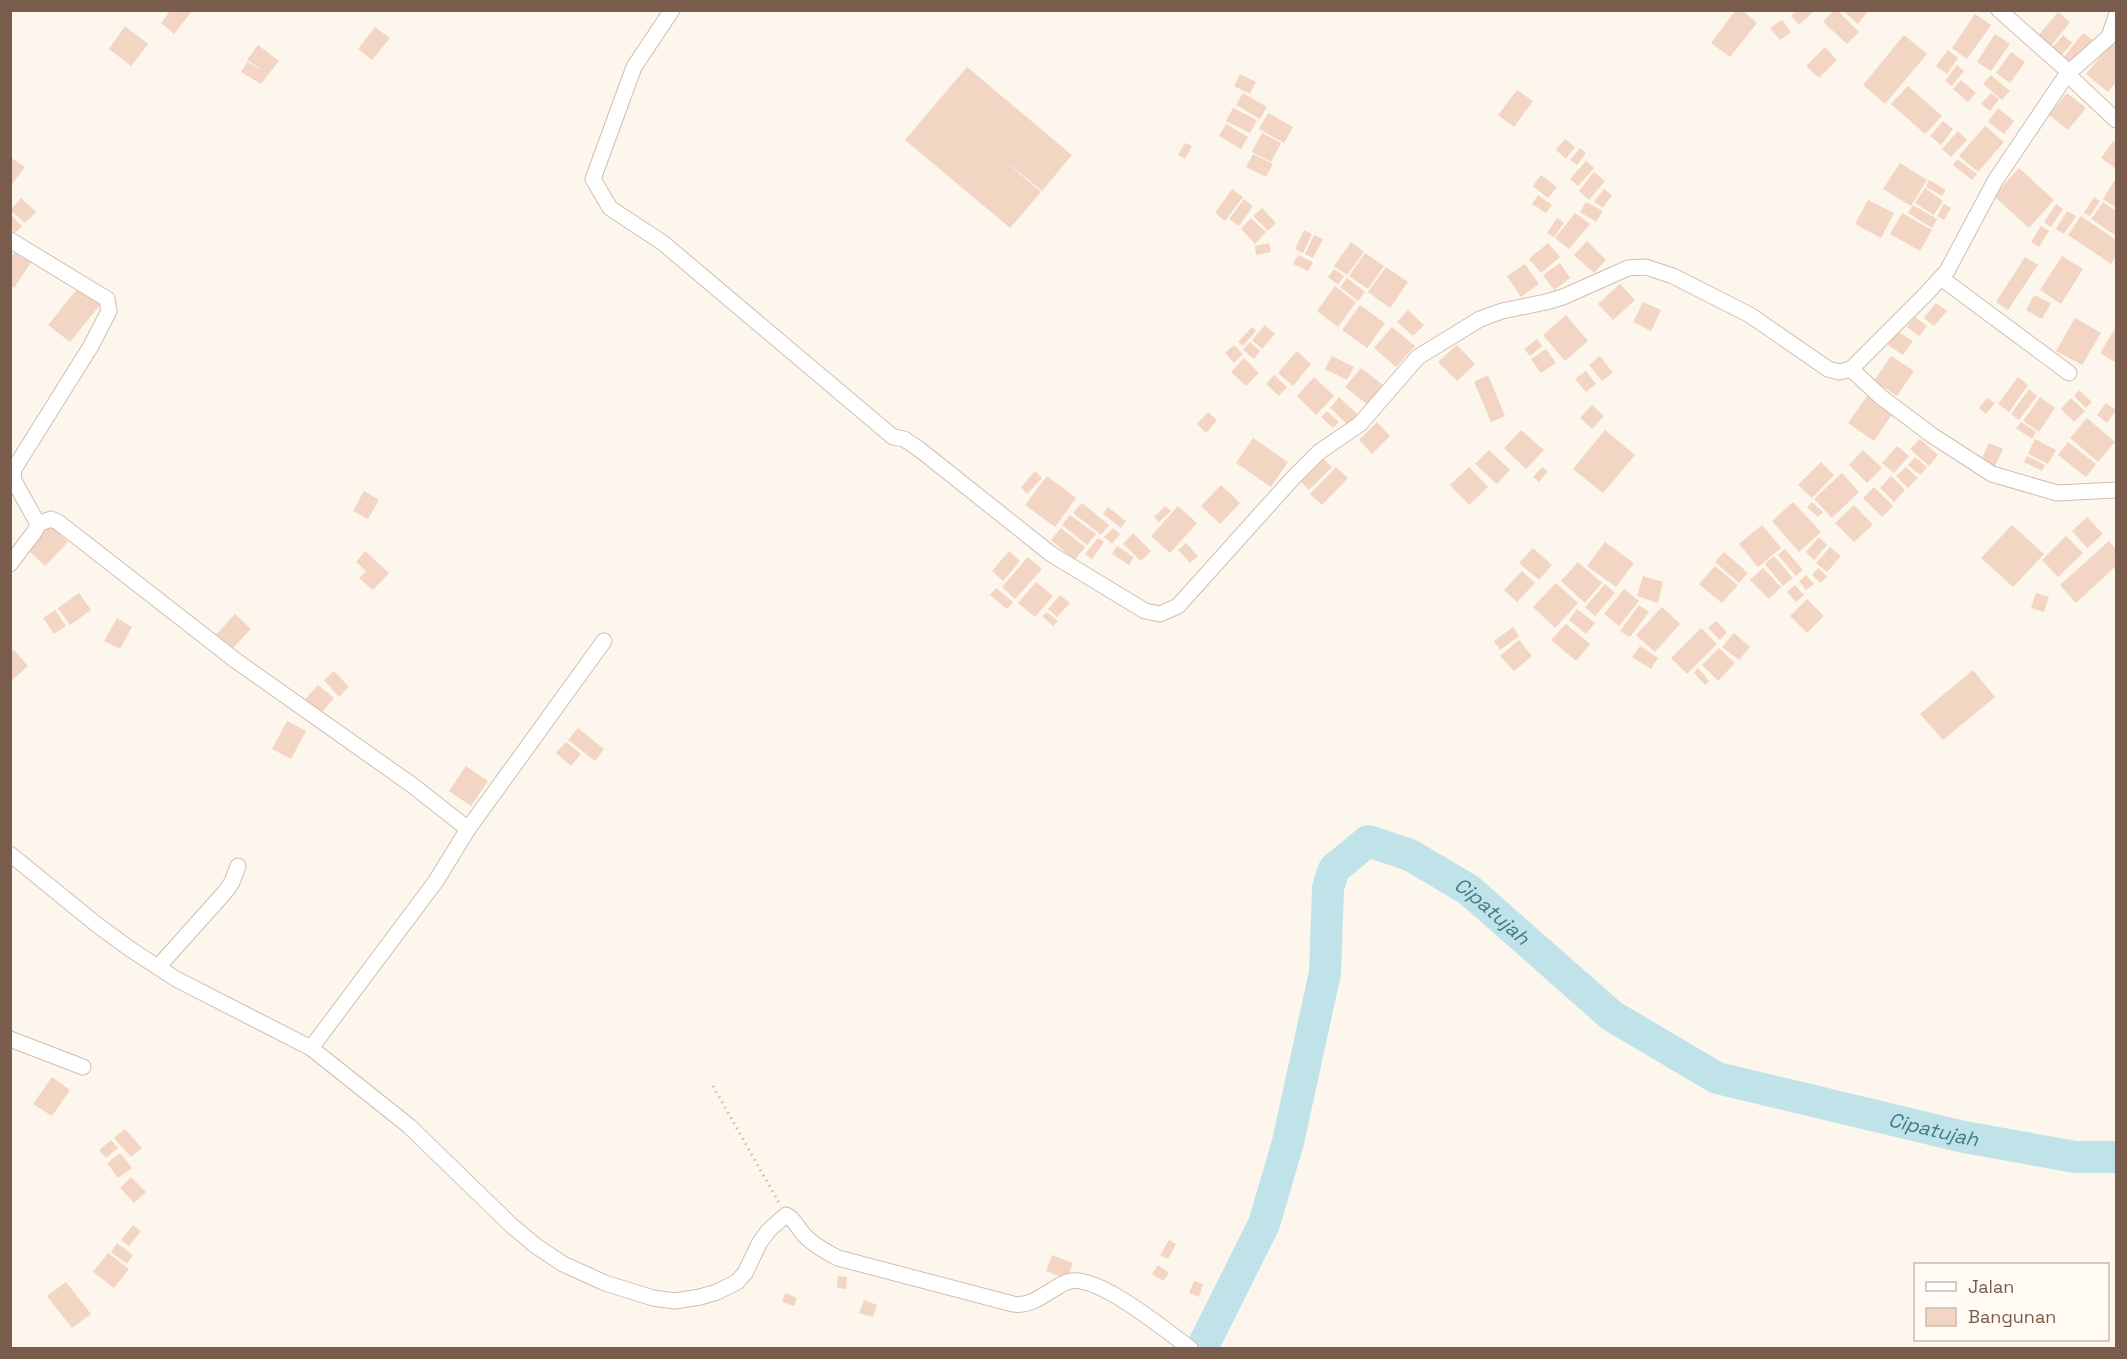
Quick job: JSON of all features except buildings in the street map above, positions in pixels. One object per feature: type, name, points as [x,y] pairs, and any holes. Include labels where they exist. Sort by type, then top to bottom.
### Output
[{"type":"street","points":[[672,10],[634,67],[593,179],[610,208],[663,243],[893,437],[904,440],[919,449],[1051,554],[1145,611],[1160,614],[1178,606],[1300,470],[1319,452],[1360,424],[1418,357],[1480,320],[1502,311],[1563,297],[1628,268],[1646,267],[1672,276],[1750,315],[1828,369],[1839,372],[1851,369],[1941,278],[1995,181],[2068,73],[2109,37],[2116,15]]},
{"type":"street","points":[[2000,10],[2116,120]]},
{"type":"street","points":[[10,240],[107,299],[109,311],[91,346],[14,469],[13,479],[38,524]]},
{"type":"street","points":[[1941,278],[2069,373]]},
{"type":"street","points":[[1851,369],[1881,397],[1933,436],[1992,474],[2057,493],[2116,490]]},
{"type":"street","points":[[10,564],[38,524],[51,519],[58,522],[235,660],[412,785],[468,829]]},
{"type":"street","points":[[311,1048],[436,881],[468,829],[604,641]]},
{"type":"street","points":[[10,854],[96,924],[176,979],[311,1048],[409,1126],[526,1238],[563,1264],[605,1283],[666,1300],[687,1300],[717,1292],[737,1282],[745,1273],[760,1242],[769,1230],[786,1215],[792,1218],[803,1234],[819,1248],[838,1258],[1019,1305],[1030,1303],[1068,1281],[1079,1280],[1099,1286],[1132,1306],[1190,1348]]},
{"type":"street","points":[[158,967],[226,891],[238,866]]},
{"type":"street","points":[[10,1040],[83,1067]]},
{"type":"path","points":[[713,1086],[786,1215]]},
{"type":"waterway","name":"Cipatujah","points":[[1202,1348],[1264,1224],[1288,1142],[1325,973],[1328,888],[1334,869],[1368,841],[1410,855],[1469,890],[1612,1016],[1717,1078],[1964,1137],[2075,1157],[2116,1157]]}]
